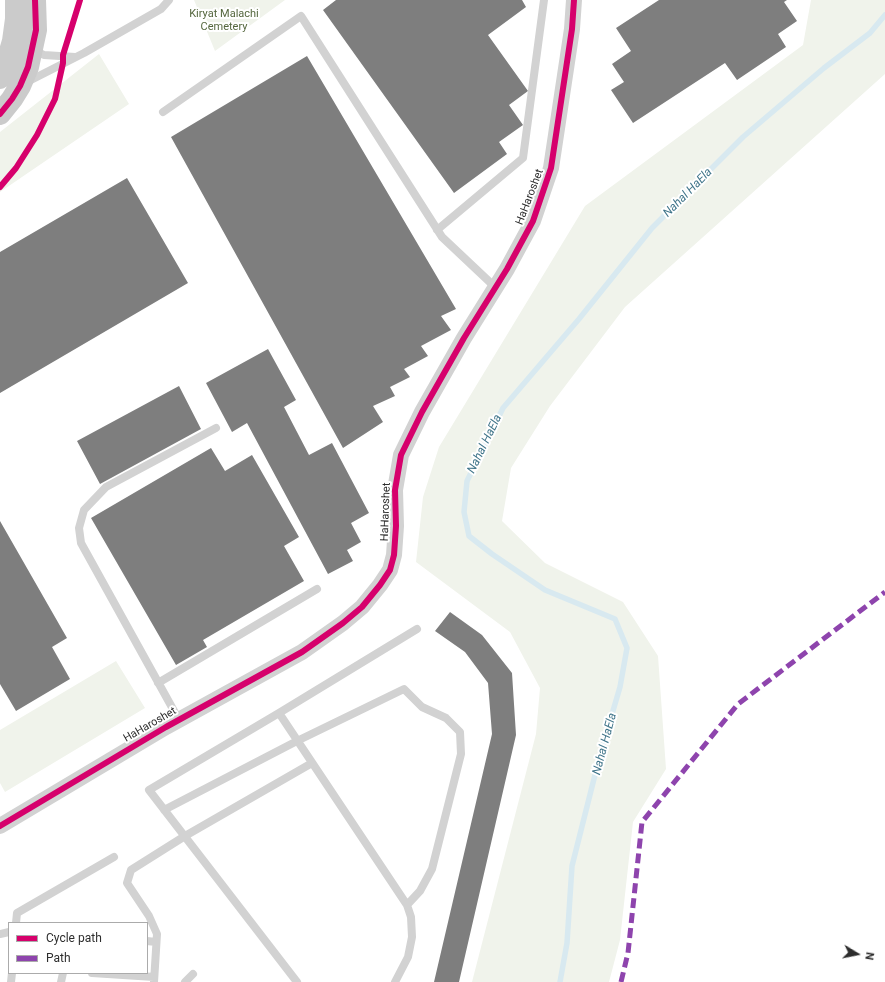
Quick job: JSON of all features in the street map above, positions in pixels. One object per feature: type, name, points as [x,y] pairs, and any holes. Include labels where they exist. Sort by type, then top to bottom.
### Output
[{"type":"street","points":[[0,78],[14,41],[16,0]]},
{"type":"street","points":[[0,114],[20,86],[28,67],[36,30],[35,0]]},
{"type":"street","name":"HaHaroshet","points":[[0,826],[179,720],[302,652],[343,623],[362,606],[380,585],[390,570],[394,555],[396,526],[395,490],[401,455],[422,412],[456,351],[496,288],[533,221],[551,168],[572,29],[574,0]]},
{"type":"lane","points":[[20,86],[84,53],[161,9],[169,0]]},
{"type":"lane","points":[[437,230],[523,158],[544,0]]},
{"type":"lane","points":[[163,112],[301,16],[442,237],[496,288]]},
{"type":"lane","points":[[32,50],[44,55],[75,57]]},
{"type":"lane","points":[[179,720],[81,543],[79,528],[84,510],[106,487],[216,428]]},
{"type":"lane","points":[[158,683],[317,589]]},
{"type":"lane","points":[[297,982],[149,790],[279,714],[417,630]]},
{"type":"lane","points":[[164,810],[404,689],[422,707],[446,718],[460,732],[461,754],[432,869],[420,891],[407,905]]},
{"type":"lane","points":[[279,714],[407,905],[411,917],[412,937],[408,957],[395,982]]},
{"type":"lane","points":[[101,974],[154,980],[157,934],[149,916],[127,883],[130,870],[185,836],[312,763]]},
{"type":"lane","points":[[16,922],[17,913],[114,857]]},
{"type":"lane","points":[[148,941],[156,942]]},
{"type":"lane","points":[[185,982],[193,974]]},
{"type":"green space","name":"Kiryat Malachi Cemetery","points":[[194,0],[285,0],[215,51]]},
{"type":"green space","points":[[811,0],[885,0],[885,74],[625,307],[550,406],[511,468],[502,521],[545,563],[623,602],[658,656],[666,769],[633,822],[620,940],[609,982],[472,982],[536,734],[540,688],[510,632],[416,562],[423,497],[439,447],[585,206],[803,45]]},
{"type":"green space","points":[[99,54],[129,104],[0,192],[0,132]]},
{"type":"green space","points":[[116,661],[145,708],[5,792],[0,783],[0,730]]},
{"type":"building","points":[[336,0],[522,0],[526,7],[488,35],[528,91],[509,105],[523,125],[499,142],[507,154],[454,193],[323,10]]},
{"type":"building","points":[[659,0],[787,0],[784,2],[797,21],[778,34],[786,47],[737,80],[725,63],[633,123],[611,90],[624,82],[612,64],[631,51],[616,28]]},
{"type":"building","points":[[307,56],[456,309],[441,316],[451,330],[421,346],[428,356],[404,369],[410,377],[390,387],[395,396],[373,406],[383,422],[343,448],[171,137]]},
{"type":"building","points":[[127,178],[188,283],[0,393],[0,252]]},
{"type":"building","points":[[268,349],[296,400],[284,407],[309,455],[332,443],[369,513],[351,523],[361,542],[347,550],[353,561],[328,574],[247,423],[232,432],[206,383]]},
{"type":"building","points":[[179,386],[201,429],[100,484],[77,441]]},
{"type":"building","points":[[211,448],[225,471],[252,455],[299,537],[284,546],[304,581],[203,640],[207,647],[176,665],[91,518]]},
{"type":"building","points":[[0,521],[67,638],[52,647],[70,679],[16,711],[0,684]]},
{"type":"building","points":[[450,612],[482,635],[512,673],[516,735],[459,982],[434,982],[492,734],[488,683],[465,652],[435,631]]},
{"type":"waterway","name":"Nahal HaEla","points":[[560,982],[567,943],[572,866],[600,755],[620,687],[627,648],[615,619],[545,590],[492,554],[469,536],[464,512],[467,481],[503,408],[579,319],[652,228],[743,137],[824,68],[870,33],[885,15]]},
{"type":"marked path","points":[[621,982],[628,953],[642,822],[738,704],[885,592]]},
{"type":"cycle path","points":[[0,114],[20,86],[28,67],[36,30],[35,0]]},
{"type":"cycle path","points":[[0,187],[16,168],[37,135],[55,99],[63,63],[63,55],[80,0]]},
{"type":"cycle path","points":[[0,826],[166,727],[302,652],[343,623],[362,607],[380,585],[390,570],[394,555],[396,526],[395,490],[401,455],[422,412],[464,338],[507,269],[533,221],[551,168],[572,29],[574,0]]}]
